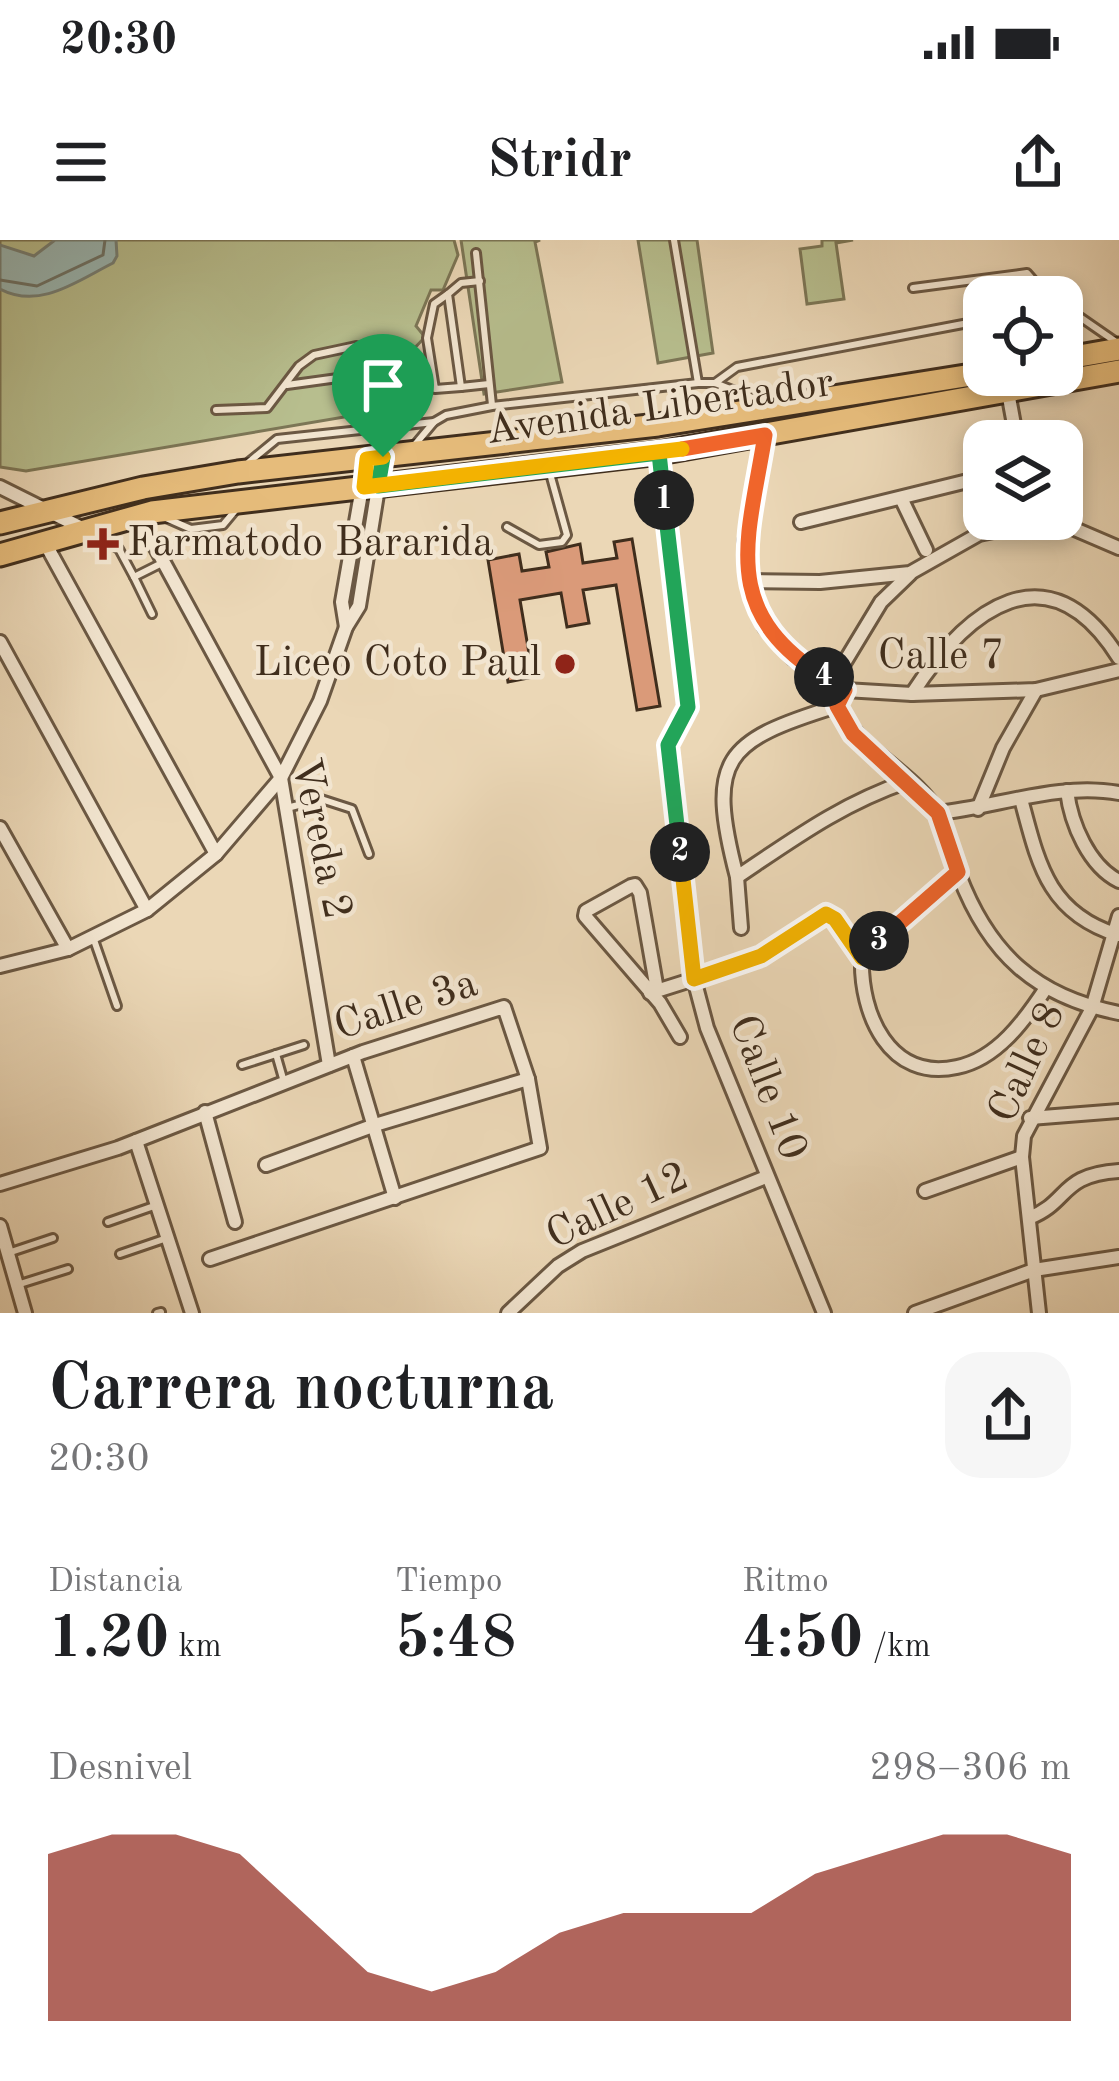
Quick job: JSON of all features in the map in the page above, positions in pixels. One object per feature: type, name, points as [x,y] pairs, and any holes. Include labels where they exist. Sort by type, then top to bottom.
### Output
[{"type":"main road","points":[[1083,360],[1118,363]]},
{"type":"main road","name":"Avenida Libertador","points":[[1083,372],[1118,363]]},
{"type":"main road","name":"Avenida Libertador","points":[[0,523],[238,472],[778,408],[963,377]]},
{"type":"main road","name":"Avenida Libertador","points":[[0,555],[145,513],[659,453],[985,396]]},
{"type":"street","name":"Calle 7","points":[[765,435],[745,543],[750,581],[765,627],[793,658],[839,686],[912,694],[1036,690],[1119,670]]},
{"type":"street","name":"Calle 10","points":[[659,453],[688,707],[668,745],[694,979],[707,1028],[824,1313]]},
{"type":"street","points":[[0,965],[68,949],[147,910],[217,854],[281,778],[320,701],[346,627],[342,602],[375,458]]},
{"type":"street","points":[[801,522],[963,482]]},
{"type":"street","points":[[0,487],[84,529]]},
{"type":"street","points":[[901,498],[926,550]]},
{"type":"street","name":"Vereda 2","points":[[145,513],[162,562],[281,778],[329,1065]]},
{"type":"street","points":[[1119,548],[1070,527],[1022,525],[979,534],[910,573],[881,602],[839,686],[837,706],[853,734],[938,813],[971,905],[1018,968],[1046,988],[1092,1008],[1119,1013]]},
{"type":"street","points":[[44,541],[217,854]]},
{"type":"street","points":[[750,581],[820,582],[910,573]]},
{"type":"street","points":[[912,694],[963,628],[998,605],[1029,598],[1056,601],[1086,615],[1119,658]]},
{"type":"street","points":[[0,642],[147,910]]},
{"type":"street","points":[[978,808],[1003,748],[1036,690]]},
{"type":"street","points":[[741,928],[722,784],[730,758],[786,722],[837,706]]},
{"type":"street","points":[[737,877],[861,797],[908,781]]},
{"type":"street","points":[[938,813],[1094,788],[1119,793]]},
{"type":"street","points":[[1067,791],[1069,810],[1084,842],[1104,873],[1119,881]]},
{"type":"street","points":[[1021,799],[1037,863],[1047,882],[1077,915],[1117,935]]},
{"type":"street","points":[[0,828],[68,949]]},
{"type":"street","points":[[862,958],[958,872]]},
{"type":"street","points":[[653,991],[640,892],[635,885],[586,911],[585,916],[653,991],[680,1037]]},
{"type":"street","points":[[653,991],[761,956],[826,914],[835,919],[862,958],[861,985],[868,1018],[886,1045],[907,1061],[956,1068],[1007,1039],[1046,988]]},
{"type":"street","name":"Calle 8","points":[[1039,1313],[1022,1157],[1030,1118],[1092,1008],[1119,916]]},
{"type":"street","name":"Calle 3a","points":[[0,1184],[136,1141],[353,1056],[505,1007],[528,1079],[540,1148],[210,1258]]},
{"type":"street","points":[[353,1056],[395,1198]]},
{"type":"street","points":[[266,1165],[375,1125],[528,1079]]},
{"type":"street","points":[[1030,1118],[1119,1111]]},
{"type":"street","points":[[205,1112],[235,1222]]},
{"type":"street","points":[[136,1141],[191,1313]]},
{"type":"street","points":[[925,1191],[1022,1157]]},
{"type":"street","points":[[1029,1218],[1050,1206],[1075,1180],[1119,1171]]},
{"type":"street","name":"Calle 12","points":[[508,1313],[558,1265],[582,1251],[766,1177]]},
{"type":"street","points":[[0,1226],[8,1253],[6,1272],[17,1285],[25,1313]]},
{"type":"street","points":[[915,1313],[1034,1270],[1119,1257]]},
{"type":"lane","points":[[674,240],[698,383]]},
{"type":"lane","points":[[476,254],[492,406]]},
{"type":"lane","points":[[480,281],[461,283],[434,304],[427,338],[435,389],[489,384]]},
{"type":"lane","points":[[913,288],[963,281]]},
{"type":"lane","points":[[448,294],[461,387]]},
{"type":"lane","points":[[1083,322],[1118,363]]},
{"type":"lane","points":[[715,383],[737,367],[963,324]]},
{"type":"lane","points":[[216,410],[267,408],[314,355],[356,346],[364,356],[378,427]]},
{"type":"lane","points":[[285,385],[367,374]]},
{"type":"lane","points":[[407,454],[446,415],[492,406],[715,383],[778,408]]},
{"type":"lane","points":[[238,472],[278,439],[434,422]]},
{"type":"lane","points":[[507,527],[539,544],[562,542],[567,535],[548,466]]},
{"type":"lane","points":[[84,529],[119,550],[152,614]]},
{"type":"lane","points":[[134,577],[162,562]]},
{"type":"lane","points":[[286,808],[321,800],[352,809],[369,854]]},
{"type":"lane","points":[[93,937],[117,1006]]},
{"type":"lane","points":[[242,1065],[304,1045]]},
{"type":"lane","points":[[276,1054],[284,1082]]},
{"type":"lane","points":[[108,1222],[157,1205]]},
{"type":"lane","points":[[8,1253],[53,1238]]},
{"type":"lane","points":[[120,1254],[168,1238]]},
{"type":"lane","points":[[17,1285],[68,1269]]},
{"type":"green space","points":[[0,240],[454,240],[458,255],[443,290],[431,290],[416,326],[425,337],[408,355],[415,405],[26,471],[0,467]]},
{"type":"green space","points":[[461,240],[540,240],[535,242],[562,382],[484,394]]},
{"type":"green space","points":[[638,240],[697,240],[713,353],[658,363]]},
{"type":"green space","points":[[822,240],[853,240],[836,243],[844,299],[807,304],[800,249],[822,246]]},
{"type":"water","points":[[55,240],[116,240],[117,256],[86,278],[44,295],[15,295],[0,289],[0,245],[34,256]]},
{"type":"building","name":"Liceo Coto Paul","points":[[632,539],[660,706],[637,710],[616,585],[583,590],[589,623],[567,627],[561,593],[520,600],[533,677],[508,682],[488,560],[519,554],[522,571],[549,567],[546,552],[580,544],[583,563],[617,558],[614,542]]},
{"type":"place","name":"Farmatodo Bararida","points":[[103,544]]},
{"type":"place","name":"Liceo Coto Paul","points":[[565,664]]},
{"type":"route","points":[[383,457],[367,459],[364,487],[378,486],[548,466],[659,453],[765,435],[745,543],[756,607],[765,627],[793,658],[845,690],[837,706],[853,734],[938,813],[958,872],[862,958],[835,919],[826,914],[761,956],[694,979],[668,745],[688,707],[659,453],[378,486],[383,457]]}]
